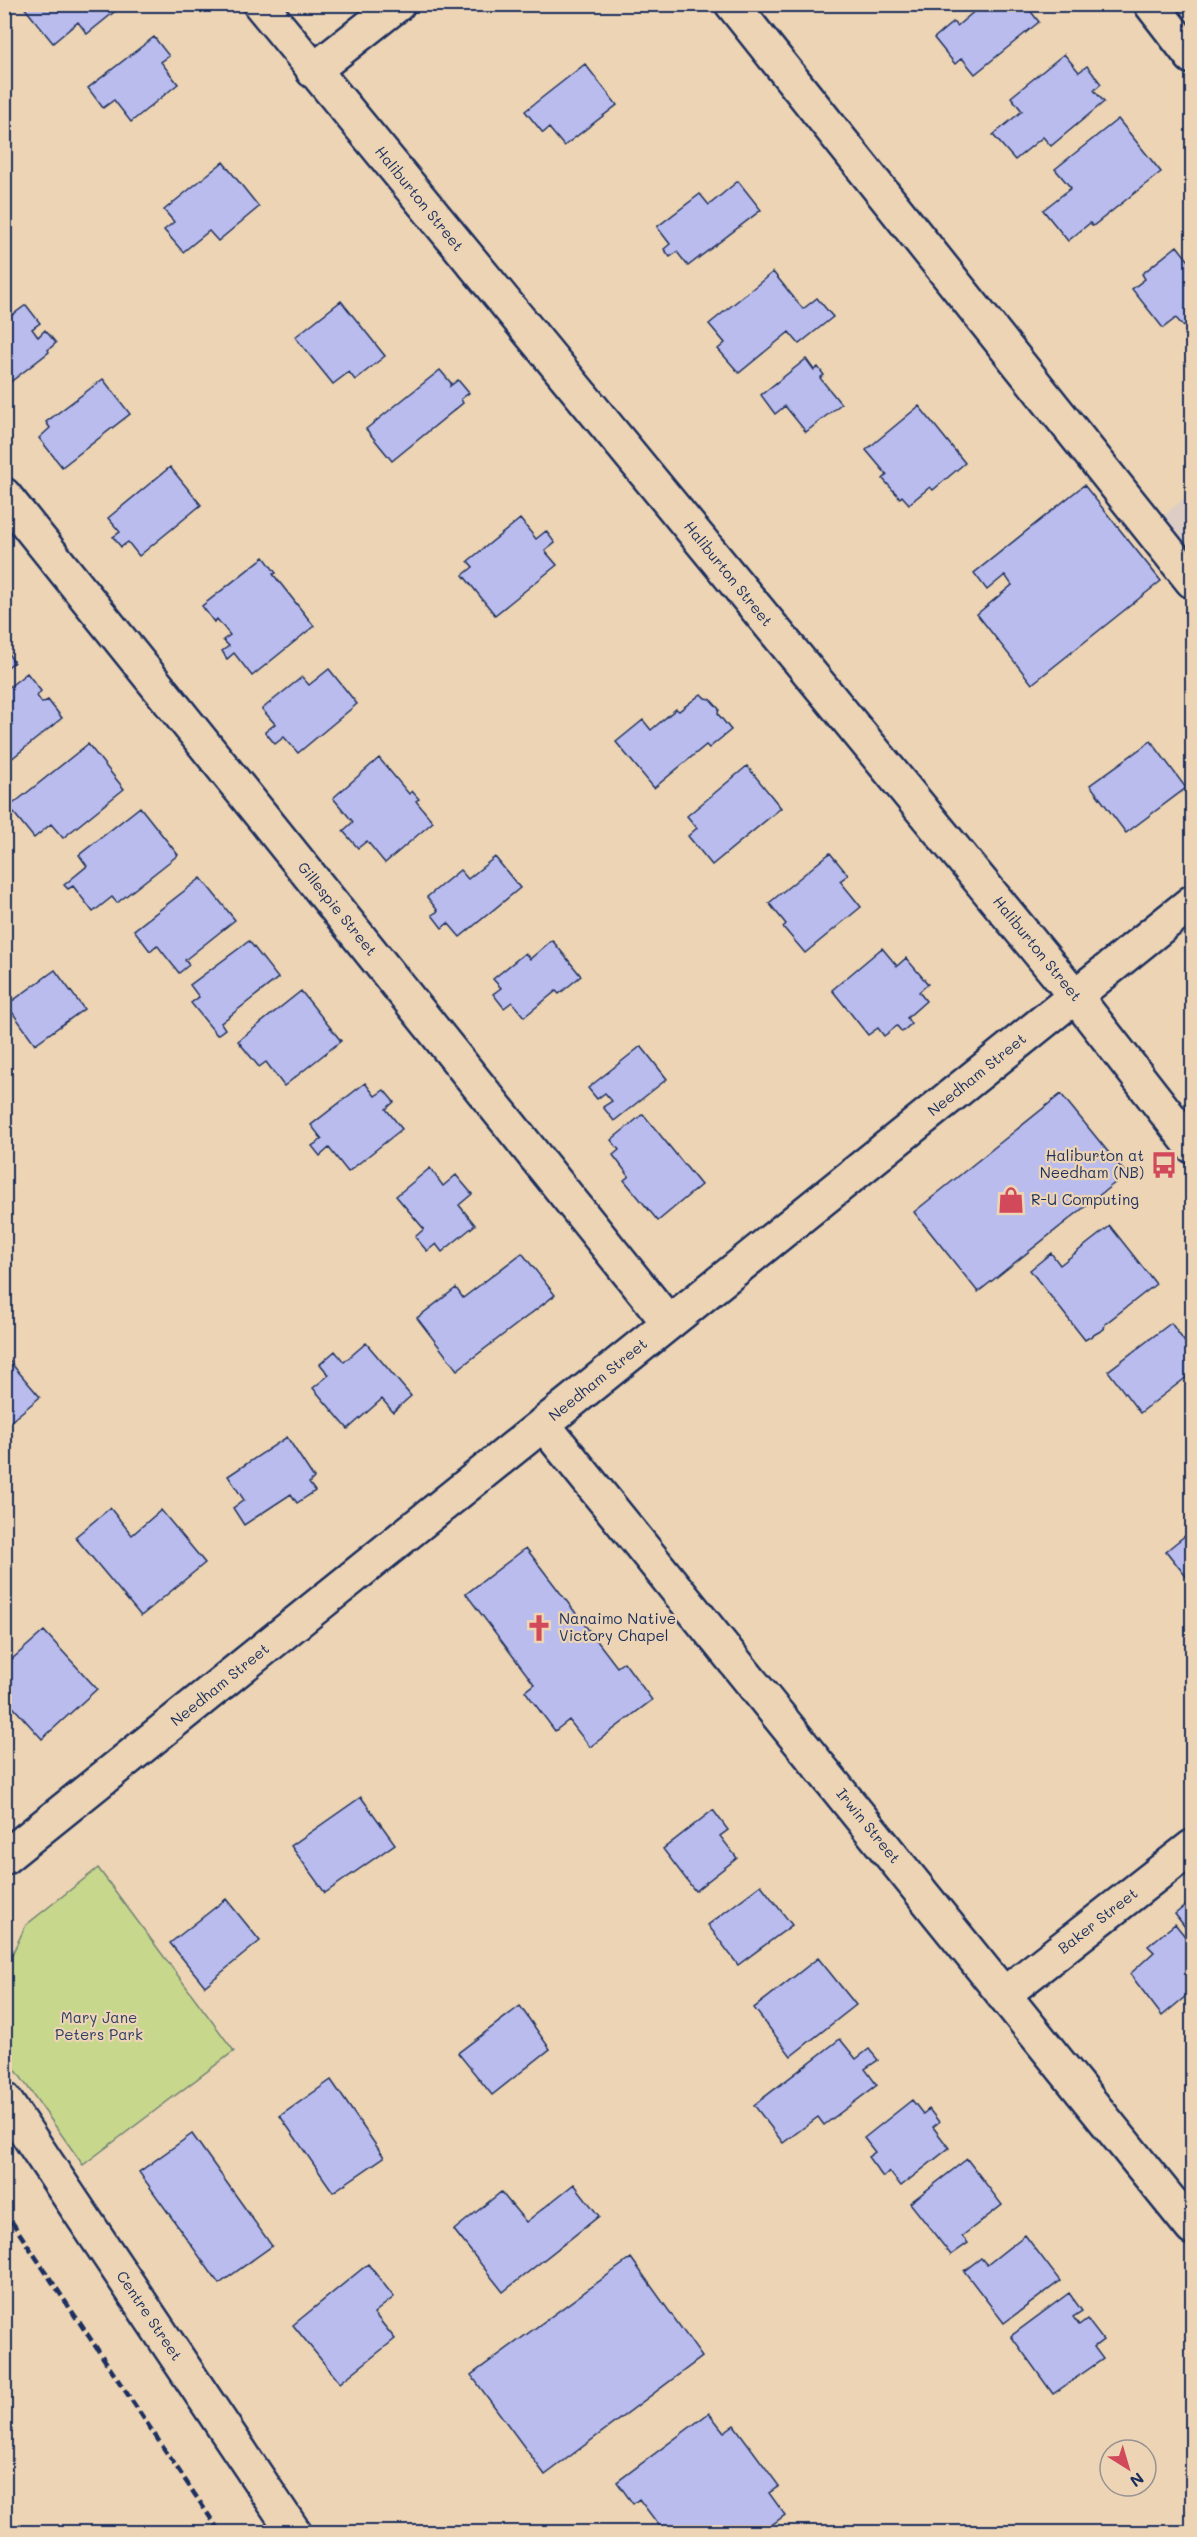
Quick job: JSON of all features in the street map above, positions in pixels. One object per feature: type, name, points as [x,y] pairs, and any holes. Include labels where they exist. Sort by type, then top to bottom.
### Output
[{"type":"main road","name":"Haliburton Street","points":[[260,4],[1075,996],[1192,1146]]},
{"type":"main road","points":[[313,71],[399,4]]},
{"type":"main road","points":[[732,4],[1192,581]]},
{"type":"main road","points":[[1151,4],[1192,57]]},
{"type":"main road","name":"Gillespie Street","points":[[4,495],[669,1323]]},
{"type":"main road","name":"Needham Street","points":[[4,1858],[1192,902]]},
{"type":"main road","name":"Irwin Street","points":[[543,1424],[1192,2228]]},
{"type":"main road","name":"Baker Street","points":[[1004,1995],[1192,1847]]},
{"type":"main road","name":"Centre Street","points":[[4,2099],[294,2532]]},
{"type":"shaded area","points":[[1192,492],[1192,558],[1161,518]]},
{"type":"green space","name":"Mary Jane Peters Park","points":[[98,1868],[234,2051],[83,2165],[5,2055],[4,1971],[26,1925]]},
{"type":"building","points":[[25,4],[124,4],[87,34],[78,22],[53,43],[23,6]]},
{"type":"building","points":[[983,4],[1025,4],[1039,22],[975,74],[962,58],[955,64],[934,38],[953,22],[957,26]]},
{"type":"building","points":[[154,37],[169,56],[161,62],[178,84],[131,122],[114,100],[103,108],[88,88]]},
{"type":"building","points":[[1064,54],[1079,72],[1087,66],[1101,84],[1094,90],[1104,102],[1051,146],[1043,137],[1015,160],[993,135],[1022,111],[1011,97]]},
{"type":"building","points":[[585,64],[617,105],[564,146],[549,128],[543,133],[525,111]]},
{"type":"building","points":[[1118,119],[1161,172],[1093,226],[1090,223],[1068,241],[1043,210],[1071,188],[1055,169]]},
{"type":"building","points":[[223,162],[259,207],[218,241],[209,231],[183,252],[164,230],[174,222],[164,210]]},
{"type":"building","points":[[738,181],[761,210],[688,266],[677,252],[670,257],[664,249],[670,244],[657,227],[700,194],[709,205]]},
{"type":"building","points":[[1177,246],[1192,265],[1192,320],[1184,327],[1176,318],[1163,328],[1132,289],[1145,279],[1142,274]]},
{"type":"building","points":[[773,272],[803,309],[817,298],[833,317],[799,344],[789,332],[739,373],[718,349],[725,343],[709,324]]},
{"type":"building","points":[[341,301],[385,356],[355,380],[349,372],[333,384],[295,337]]},
{"type":"building","points":[[26,305],[40,323],[32,329],[38,337],[45,330],[56,343],[48,350],[49,352],[4,387],[4,321]]},
{"type":"building","points":[[806,359],[814,370],[818,367],[824,375],[820,378],[841,404],[806,432],[785,406],[775,414],[761,395]]},
{"type":"building","points":[[440,370],[451,383],[450,386],[458,380],[469,393],[461,399],[463,403],[392,461],[366,429]]},
{"type":"building","points":[[103,379],[130,414],[62,467],[39,438],[50,428],[46,422]]},
{"type":"building","points":[[919,406],[965,463],[933,490],[930,487],[909,504],[902,496],[900,498],[883,479],[887,475],[866,450]]},
{"type":"building","points":[[170,467],[201,505],[139,556],[128,542],[121,547],[113,537],[120,532],[108,518]]},
{"type":"building","points":[[1084,485],[1161,581],[1032,684],[977,614],[1012,585],[1005,575],[987,590],[974,573]]},
{"type":"building","points":[[520,519],[536,539],[546,531],[555,543],[545,551],[557,565],[495,615],[463,575],[473,567],[468,561]]},
{"type":"building","points":[[264,557],[276,573],[273,574],[314,626],[252,676],[234,653],[227,659],[222,651],[229,646],[223,640],[230,635],[217,619],[214,622],[202,606]]},
{"type":"building","points":[[4,645],[9,649],[9,655],[14,662],[4,670]]},
{"type":"building","points":[[329,669],[357,704],[298,753],[284,737],[275,744],[265,732],[275,724],[262,709],[302,677],[309,685]]},
{"type":"building","points":[[27,673],[41,691],[37,696],[42,703],[48,700],[62,718],[10,760],[4,753],[4,691]]},
{"type":"building","points":[[701,694],[710,699],[719,709],[718,714],[731,730],[709,748],[706,745],[654,788],[616,742],[643,720],[651,730],[676,709],[679,711]]},
{"type":"building","points":[[1151,741],[1186,788],[1126,833],[1090,785]]},
{"type":"building","points":[[88,744],[124,789],[63,838],[51,824],[34,838],[9,807]]},
{"type":"building","points":[[379,758],[409,794],[412,791],[419,799],[416,801],[433,822],[385,863],[367,841],[358,848],[343,831],[353,822],[333,798]]},
{"type":"building","points":[[747,766],[781,808],[712,865],[688,836],[697,828],[687,816]]},
{"type":"building","points":[[140,807],[178,855],[117,903],[112,897],[93,912],[73,886],[68,889],[64,885],[87,866],[79,855]]},
{"type":"building","points":[[830,853],[848,875],[840,881],[861,907],[805,953],[783,927],[786,924],[769,903]]},
{"type":"building","points":[[495,857],[520,888],[460,937],[448,923],[442,928],[432,915],[438,911],[427,897],[460,870],[468,879]]},
{"type":"building","points":[[201,878],[235,920],[185,960],[189,965],[179,973],[157,945],[150,951],[134,930]]},
{"type":"building","points":[[552,940],[581,976],[559,994],[556,991],[524,1017],[512,1002],[504,1008],[493,994],[501,988],[493,979],[525,953],[530,959]]},
{"type":"building","points":[[249,941],[278,978],[221,1023],[225,1029],[217,1035],[191,1003],[199,997],[190,985]]},
{"type":"building","points":[[882,948],[897,966],[906,958],[928,984],[919,992],[926,1001],[907,1018],[911,1024],[902,1032],[897,1026],[884,1036],[878,1028],[868,1035],[832,990]]},
{"type":"building","points":[[55,970],[84,1009],[35,1044],[7,1005]]},
{"type":"building","points":[[301,991],[341,1041],[284,1086],[266,1062],[259,1067],[238,1041]]},
{"type":"building","points":[[641,1046],[667,1079],[614,1121],[603,1107],[612,1101],[605,1093],[597,1099],[588,1088]]},
{"type":"building","points":[[365,1083],[375,1096],[384,1090],[394,1102],[386,1109],[402,1129],[348,1172],[329,1148],[320,1156],[312,1146],[322,1139],[311,1125]]},
{"type":"building","name":"R-U Computing","points":[[1061,1094],[1126,1174],[978,1292],[914,1212]]},
{"type":"building","points":[[643,1114],[701,1185],[658,1221],[624,1180],[629,1176],[613,1155],[619,1150],[611,1140]]},
{"type":"building","points":[[430,1168],[443,1186],[456,1175],[472,1194],[459,1205],[475,1225],[442,1252],[436,1244],[427,1251],[415,1237],[424,1229],[396,1196]]},
{"type":"building","points":[[1110,1226],[1156,1284],[1105,1324],[1104,1329],[1085,1340],[1030,1270],[1051,1253],[1060,1265]]},
{"type":"building","points":[[522,1253],[555,1295],[457,1370],[417,1318],[456,1288],[463,1298]]},
{"type":"building","points":[[1171,1323],[1192,1352],[1192,1373],[1140,1413],[1108,1371]]},
{"type":"building","points":[[366,1343],[411,1396],[393,1412],[382,1399],[348,1429],[313,1388],[329,1375],[320,1364],[335,1351],[344,1362]]},
{"type":"building","points":[[4,1355],[40,1397],[4,1427]]},
{"type":"building","points":[[287,1437],[314,1478],[309,1483],[315,1491],[297,1503],[291,1494],[244,1525],[233,1508],[244,1500],[228,1476]]},
{"type":"building","points":[[110,1508],[132,1535],[161,1510],[205,1563],[141,1616],[75,1537]]},
{"type":"building","points":[[1192,1530],[1192,1584],[1166,1551]]},
{"type":"building","name":"Nanaimo Native Victory Chapel","points":[[526,1548],[617,1667],[624,1662],[652,1700],[590,1747],[569,1720],[555,1731],[525,1691],[534,1684],[466,1594]]},
{"type":"building","points":[[44,1631],[97,1689],[42,1739],[4,1697],[4,1666]]},
{"type":"building","points":[[361,1797],[395,1844],[325,1893],[291,1846]]},
{"type":"building","points":[[713,1810],[728,1830],[720,1836],[737,1858],[695,1891],[663,1849]]},
{"type":"building","points":[[761,1885],[792,1925],[738,1965],[708,1925]]},
{"type":"building","points":[[226,1899],[260,1941],[205,1986],[170,1943]]},
{"type":"building","points":[[1192,1900],[1192,1936],[1175,1914]]},
{"type":"building","points":[[1175,1924],[1192,1945],[1192,1991],[1162,2016],[1130,1974],[1154,1952],[1148,1946]]},
{"type":"building","points":[[818,1958],[856,2005],[791,2056],[754,2008]]},
{"type":"building","points":[[520,2006],[550,2049],[492,2095],[458,2053]]},
{"type":"building","points":[[840,2039],[856,2059],[869,2049],[878,2060],[865,2069],[877,2085],[824,2125],[818,2117],[783,2143],[754,2105]]},
{"type":"building","points":[[331,2080],[384,2157],[333,2192],[280,2116]]},
{"type":"building","points":[[912,2100],[923,2114],[929,2109],[939,2122],[933,2127],[949,2148],[901,2186],[889,2171],[883,2177],[868,2157],[875,2152],[864,2138]]},
{"type":"building","points":[[192,2134],[272,2246],[219,2284],[139,2172]]},
{"type":"building","points":[[967,2159],[1002,2205],[962,2236],[968,2243],[951,2255],[910,2203]]},
{"type":"building","points":[[574,2184],[599,2216],[503,2292],[454,2230],[501,2192],[526,2222]]},
{"type":"building","points":[[1025,2235],[1060,2281],[1004,2323],[964,2271],[981,2258],[987,2265]]},
{"type":"building","points":[[631,2258],[702,2357],[545,2475],[471,2375]]},
{"type":"building","points":[[368,2264],[394,2297],[374,2313],[395,2339],[340,2383],[293,2325]]},
{"type":"building","points":[[1069,2293],[1082,2311],[1073,2317],[1079,2325],[1087,2319],[1103,2340],[1094,2347],[1103,2359],[1053,2394],[1011,2336]]},
{"type":"building","points":[[709,2413],[724,2432],[734,2425],[779,2486],[769,2493],[785,2515],[762,2532],[664,2532],[639,2499],[633,2504],[617,2482]]},
{"type":"railway","points":[[4,2210],[220,2532]]},
{"type":"place","name":"Haliburton at Needham (NB)","points":[[1164,1165]]},
{"type":"place","name":"R-U Computing","points":[[1011,1200]]},
{"type":"place","name":"Nanaimo Native Victory Chapel","points":[[539,1628]]}]
